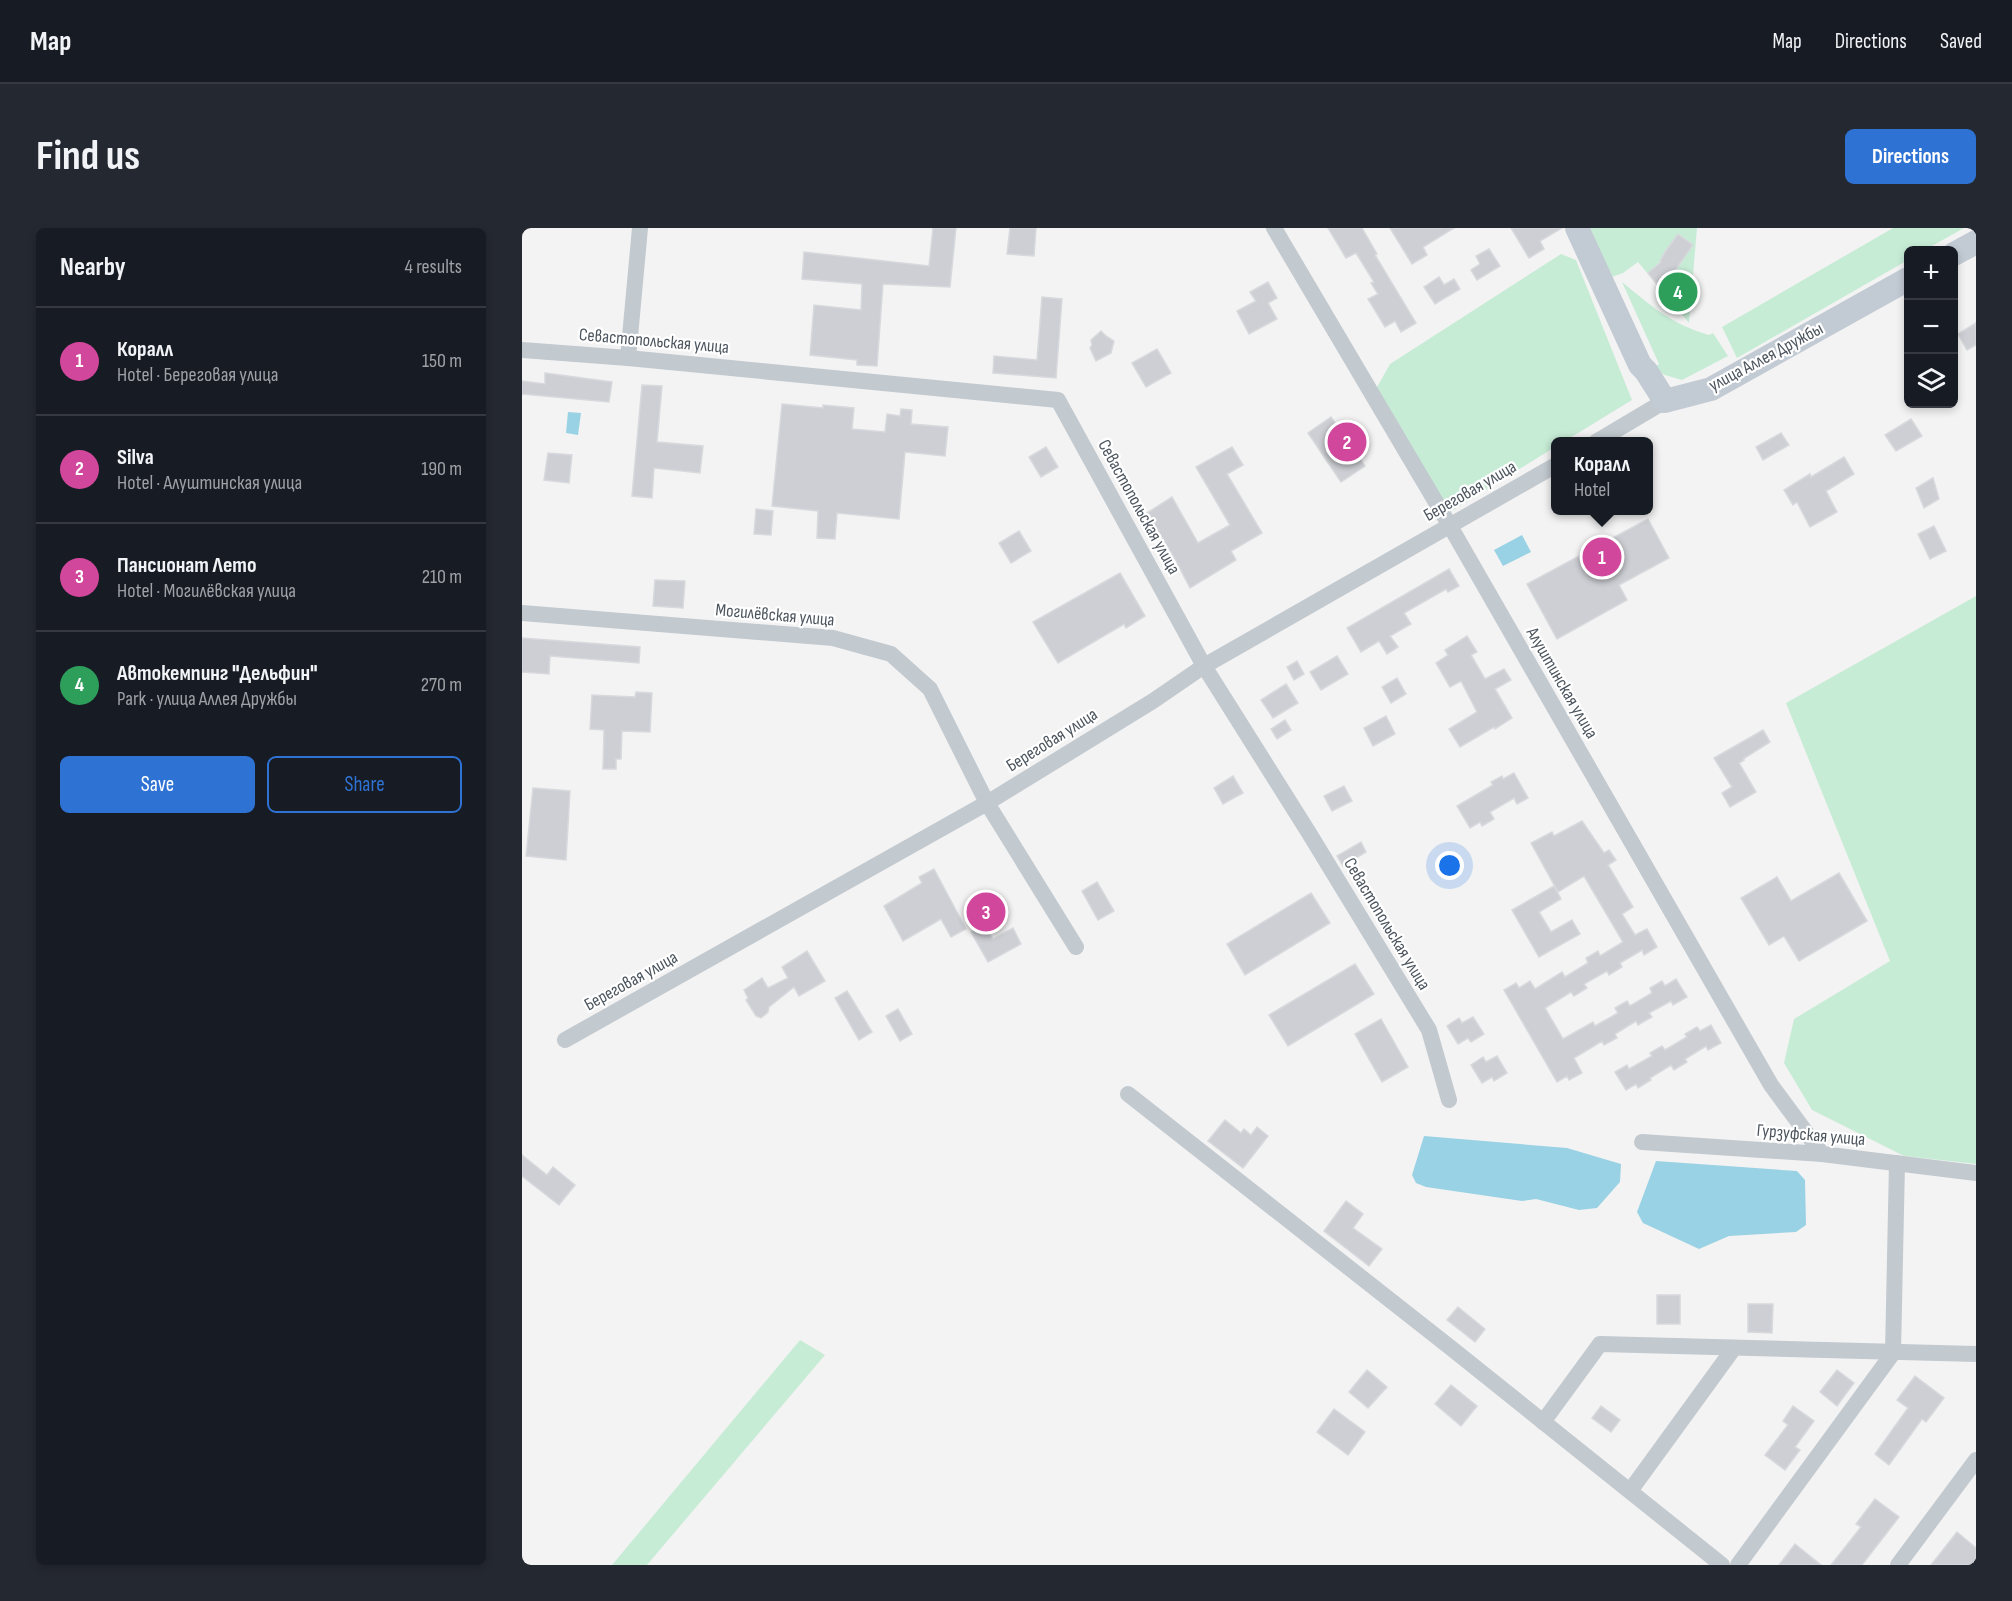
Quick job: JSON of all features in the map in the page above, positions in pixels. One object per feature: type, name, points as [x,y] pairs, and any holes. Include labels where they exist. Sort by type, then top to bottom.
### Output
[{"type":"main road","points":[[1577,228],[1640,365],[1665,401]]},
{"type":"main road","points":[[1958,251],[1976,242]]},
{"type":"main road","name":"улица Аллея Дружбы","points":[[1665,401],[1711,389],[1904,281]]},
{"type":"street","points":[[628,358],[640,228]]},
{"type":"street","name":"Алуштинская улица","points":[[1274,228],[1450,526],[1771,1086],[1822,1154]]},
{"type":"street","name":"Севастопольская улица","points":[[522,350],[628,358],[1058,400],[1204,666],[1429,1030],[1449,1100]]},
{"type":"street","points":[[1603,437],[1665,401]]},
{"type":"street","name":"Береговая улица","points":[[565,1040],[987,803],[1153,701],[1204,666],[1551,468]]},
{"type":"street","name":"Могилёвская улица","points":[[522,613],[833,638],[891,654],[930,689],[987,803],[1076,947]]},
{"type":"street","points":[[1128,1095],[1722,1565]]},
{"type":"street","name":"Гурзуфская улица","points":[[1642,1142],[1822,1154],[1976,1173]]},
{"type":"street","points":[[1738,1565],[1893,1353],[1897,1163]]},
{"type":"street","points":[[1543,1422],[1600,1344],[1976,1354]]},
{"type":"street","points":[[1630,1491],[1734,1348]]},
{"type":"street","points":[[1898,1565],[1976,1460]]},
{"type":"green space","points":[[1590,228],[1697,228],[1689,323],[1638,262],[1623,273],[1612,277]]},
{"type":"green space","points":[[1893,228],[1964,228],[1932,246],[1904,246],[1904,262],[1737,358],[1722,327]]},
{"type":"green space","points":[[1561,254],[1576,260],[1632,400],[1572,437],[1551,437],[1551,449],[1450,512],[1376,389],[1390,364]]},
{"type":"green space","points":[[1622,282],[1673,320],[1696,331],[1709,335],[1713,333],[1728,356],[1682,380],[1652,368],[1659,364]]},
{"type":"green space","points":[[1976,596],[1976,1164],[1904,1156],[1812,1110],[1784,1063],[1794,1019],[1890,961],[1786,703]]},
{"type":"green space","points":[[800,1340],[825,1355],[647,1565],[612,1565]]},
{"type":"water","points":[[568,412],[581,413],[578,435],[566,433]]},
{"type":"water","points":[[1522,535],[1531,552],[1503,566],[1494,550]]},
{"type":"water","points":[[1424,1136],[1567,1148],[1621,1164],[1620,1182],[1597,1208],[1579,1210],[1536,1199],[1522,1201],[1426,1187],[1416,1183],[1412,1175]]},
{"type":"water","points":[[1656,1161],[1797,1171],[1805,1180],[1806,1225],[1796,1232],[1729,1236],[1699,1249],[1643,1223],[1637,1212]]},
{"type":"building","points":[[933,228],[956,228],[950,287],[883,284],[877,366],[857,365],[857,360],[810,355],[814,305],[861,310],[862,284],[802,279],[804,252],[929,266]]},
{"type":"building","points":[[1010,228],[1036,228],[1034,256],[1007,254]]},
{"type":"building","points":[[1328,228],[1362,228],[1377,254],[1375,255],[1416,323],[1401,332],[1395,321],[1385,327],[1368,299],[1378,294],[1371,283],[1374,282],[1356,253],[1346,258]]},
{"type":"building","points":[[1390,228],[1454,228],[1423,247],[1427,255],[1412,264]]},
{"type":"building","points":[[1511,228],[1562,228],[1540,241],[1544,249],[1529,258]]},
{"type":"building","points":[[1678,234],[1693,245],[1663,292],[1648,273],[1661,262]]},
{"type":"building","points":[[1489,249],[1500,266],[1477,280],[1471,270],[1480,264],[1476,256]]},
{"type":"building","points":[[1439,277],[1444,285],[1454,279],[1460,289],[1435,304],[1424,287]]},
{"type":"building","points":[[1268,282],[1277,298],[1268,303],[1277,319],[1249,334],[1237,311],[1256,301],[1250,292]]},
{"type":"building","points":[[1042,297],[1062,299],[1056,378],[993,373],[994,356],[1037,360]]},
{"type":"building","points":[[1976,323],[1976,345],[1967,350],[1958,334]]},
{"type":"building","points":[[1101,331],[1114,341],[1111,353],[1096,361],[1090,348],[1091,340]]},
{"type":"building","points":[[1157,349],[1171,373],[1146,387],[1132,363]]},
{"type":"building","points":[[545,373],[612,382],[609,402],[522,394],[522,381],[545,384]]},
{"type":"building","points":[[642,385],[662,386],[657,442],[703,446],[700,473],[654,468],[652,498],[632,496]]},
{"type":"building","points":[[782,404],[854,408],[852,429],[885,432],[887,414],[900,416],[901,409],[912,410],[911,424],[948,427],[945,456],[905,452],[899,519],[837,513],[835,539],[817,538],[818,511],[772,506]]},
{"type":"building","points":[[1331,417],[1365,466],[1341,482],[1308,433]]},
{"type":"building","points":[[1911,419],[1922,436],[1896,451],[1885,435]]},
{"type":"building","points":[[1781,433],[1789,445],[1763,460],[1756,447]]},
{"type":"building","points":[[1046,447],[1058,467],[1041,477],[1029,457]]},
{"type":"building","points":[[1232,447],[1243,465],[1227,474],[1262,533],[1231,551],[1236,560],[1190,588],[1147,513],[1172,497],[1198,543],[1230,525],[1196,467]]},
{"type":"building","points":[[548,453],[572,455],[569,483],[544,480]]},
{"type":"building","points":[[1844,457],[1854,474],[1826,491],[1837,512],[1810,527],[1797,502],[1793,505],[1784,490]]},
{"type":"building","points":[[1933,478],[1939,499],[1924,508],[1916,488]]},
{"type":"building","points":[[756,509],[773,511],[771,535],[754,534]]},
{"type":"building","points":[[1648,519],[1669,558],[1619,585],[1627,600],[1557,639],[1527,584]]},
{"type":"building","points":[[1934,526],[1946,551],[1930,559],[1918,534]]},
{"type":"building","points":[[1019,531],[1031,551],[1011,563],[999,543]]},
{"type":"building","points":[[1449,569],[1459,586],[1448,592],[1446,589],[1404,613],[1411,624],[1390,636],[1398,647],[1387,654],[1379,641],[1361,652],[1347,628]]},
{"type":"building","points":[[1120,573],[1145,616],[1126,628],[1124,624],[1058,663],[1033,622]]},
{"type":"building","points":[[655,580],[685,581],[683,608],[653,606]]},
{"type":"building","points":[[1467,636],[1477,652],[1471,655],[1485,679],[1504,669],[1511,680],[1495,689],[1512,718],[1460,747],[1449,729],[1477,712],[1461,681],[1450,687],[1436,663],[1448,655],[1445,650]]},
{"type":"building","points":[[522,638],[640,647],[639,663],[550,656],[549,674],[522,672]]},
{"type":"building","points":[[1337,656],[1348,674],[1321,690],[1310,672]]},
{"type":"building","points":[[1297,661],[1304,674],[1294,680],[1287,667]]},
{"type":"building","points":[[1397,678],[1406,694],[1391,703],[1382,687]]},
{"type":"building","points":[[1286,684],[1298,703],[1273,718],[1261,700]]},
{"type":"building","points":[[636,692],[652,693],[650,732],[622,731],[621,759],[616,759],[616,769],[603,769],[604,730],[590,729],[592,695],[635,697]]},
{"type":"building","points":[[1386,716],[1395,734],[1373,746],[1364,728]]},
{"type":"building","points":[[1285,720],[1291,730],[1277,739],[1271,729]]},
{"type":"building","points":[[1763,730],[1770,742],[1739,763],[1756,792],[1730,807],[1722,793],[1732,787],[1714,758]]},
{"type":"building","points":[[1514,773],[1528,798],[1517,804],[1514,798],[1490,812],[1494,819],[1482,826],[1480,822],[1470,828],[1457,806],[1493,785],[1491,782]]},
{"type":"building","points":[[1233,776],[1243,793],[1223,804],[1214,788]]},
{"type":"building","points":[[1344,786],[1352,801],[1332,811],[1324,796]]},
{"type":"building","points":[[533,788],[570,791],[566,860],[526,856]]},
{"type":"building","points":[[1582,821],[1604,853],[1609,850],[1616,860],[1608,865],[1633,907],[1622,914],[1635,935],[1647,929],[1657,947],[1644,955],[1642,950],[1620,963],[1622,967],[1609,975],[1607,971],[1584,984],[1587,988],[1574,996],[1571,992],[1545,1008],[1563,1039],[1593,1022],[1595,1026],[1618,1013],[1615,1008],[1627,1001],[1630,1006],[1652,993],[1650,988],[1662,981],[1665,986],[1676,979],[1687,997],[1673,1005],[1671,1001],[1649,1013],[1652,1017],[1638,1025],[1636,1021],[1615,1034],[1617,1038],[1604,1045],[1602,1041],[1574,1058],[1582,1073],[1569,1080],[1567,1076],[1557,1082],[1504,990],[1516,983],[1519,988],[1530,981],[1535,989],[1562,972],[1565,977],[1588,963],[1586,958],[1598,951],[1600,956],[1623,942],[1584,876],[1558,892],[1531,843],[1552,832],[1554,836]]},
{"type":"building","points":[[1361,842],[1366,852],[1343,866],[1337,856]]},
{"type":"building","points":[[934,869],[966,929],[951,937],[941,919],[903,941],[884,906],[922,883],[919,877]]},
{"type":"building","points":[[1839,873],[1867,921],[1799,961],[1784,936],[1769,945],[1741,898],[1777,877],[1791,901]]},
{"type":"building","points":[[1097,882],[1114,911],[1098,920],[1082,891]]},
{"type":"building","points":[[1554,886],[1561,899],[1539,912],[1551,932],[1572,920],[1580,934],[1539,957],[1512,910]]},
{"type":"building","points":[[1311,893],[1330,923],[1245,975],[1227,944]]},
{"type":"building","points":[[983,924],[993,939],[1013,928],[1021,944],[988,962],[971,932]]},
{"type":"building","points":[[807,951],[825,981],[799,996],[794,987],[769,1007],[768,1012],[761,1018],[756,1016],[746,1000],[748,998],[744,990],[762,978],[768,988],[788,978],[782,967]]},
{"type":"building","points":[[1355,964],[1374,994],[1288,1046],[1269,1015]]},
{"type":"building","points":[[847,991],[872,1032],[859,1040],[835,998]]},
{"type":"building","points":[[898,1009],[912,1034],[900,1041],[886,1016]]},
{"type":"building","points":[[1473,1017],[1484,1034],[1471,1042],[1468,1038],[1458,1044],[1447,1026],[1459,1018],[1462,1023]]},
{"type":"building","points":[[1381,1019],[1408,1067],[1382,1082],[1355,1034]]},
{"type":"building","points":[[1711,1025],[1721,1043],[1708,1050],[1706,1046],[1685,1059],[1687,1062],[1674,1070],[1671,1065],[1638,1088],[1636,1084],[1626,1090],[1615,1072],[1627,1065],[1629,1069],[1652,1056],[1650,1053],[1662,1046],[1665,1050],[1687,1037],[1685,1034],[1697,1027],[1700,1031]]},
{"type":"building","points":[[1497,1056],[1507,1073],[1494,1081],[1492,1077],[1482,1083],[1471,1065],[1483,1057],[1486,1062]]},
{"type":"building","points":[[1225,1120],[1241,1133],[1244,1129],[1251,1135],[1257,1127],[1268,1136],[1243,1168],[1208,1141]]},
{"type":"building","points":[[522,1155],[547,1175],[553,1167],[575,1185],[559,1205],[522,1176]]},
{"type":"building","points":[[1346,1201],[1363,1214],[1353,1228],[1382,1249],[1369,1266],[1324,1231]]},
{"type":"building","points":[[1657,1295],[1680,1295],[1680,1324],[1657,1324]]},
{"type":"building","points":[[1748,1304],[1773,1304],[1772,1333],[1748,1332]]},
{"type":"building","points":[[1458,1307],[1485,1329],[1475,1342],[1447,1320]]},
{"type":"building","points":[[1367,1370],[1387,1387],[1368,1408],[1349,1392]]},
{"type":"building","points":[[1837,1370],[1854,1383],[1837,1406],[1820,1392]]},
{"type":"building","points":[[1915,1376],[1944,1398],[1926,1422],[1922,1419],[1889,1465],[1875,1454],[1908,1408],[1897,1400]]},
{"type":"building","points":[[1451,1385],[1477,1406],[1461,1426],[1435,1404]]},
{"type":"building","points":[[1601,1406],[1620,1420],[1611,1432],[1592,1418]]},
{"type":"building","points":[[1793,1406],[1814,1421],[1795,1447],[1800,1450],[1785,1470],[1765,1455],[1788,1425],[1783,1421]]},
{"type":"building","points":[[1334,1409],[1365,1432],[1348,1455],[1317,1432]]},
{"type":"building","points":[[1875,1499],[1899,1517],[1862,1565],[1831,1565],[1861,1527],[1856,1524]]},
{"type":"building","points":[[1957,1532],[1976,1548],[1976,1560],[1972,1565],[1931,1565]]},
{"type":"building","points":[[1795,1544],[1821,1565],[1779,1565]]},
{"type":"place","name":"Автокемпинг \"Дельфин\"","points":[[1678,292]]},
{"type":"place","name":"Silva","points":[[1347,442]]},
{"type":"place","name":"Коралл","points":[[1602,557]]},
{"type":"place","name":"Пансионат Лето","points":[[986,912]]}]
